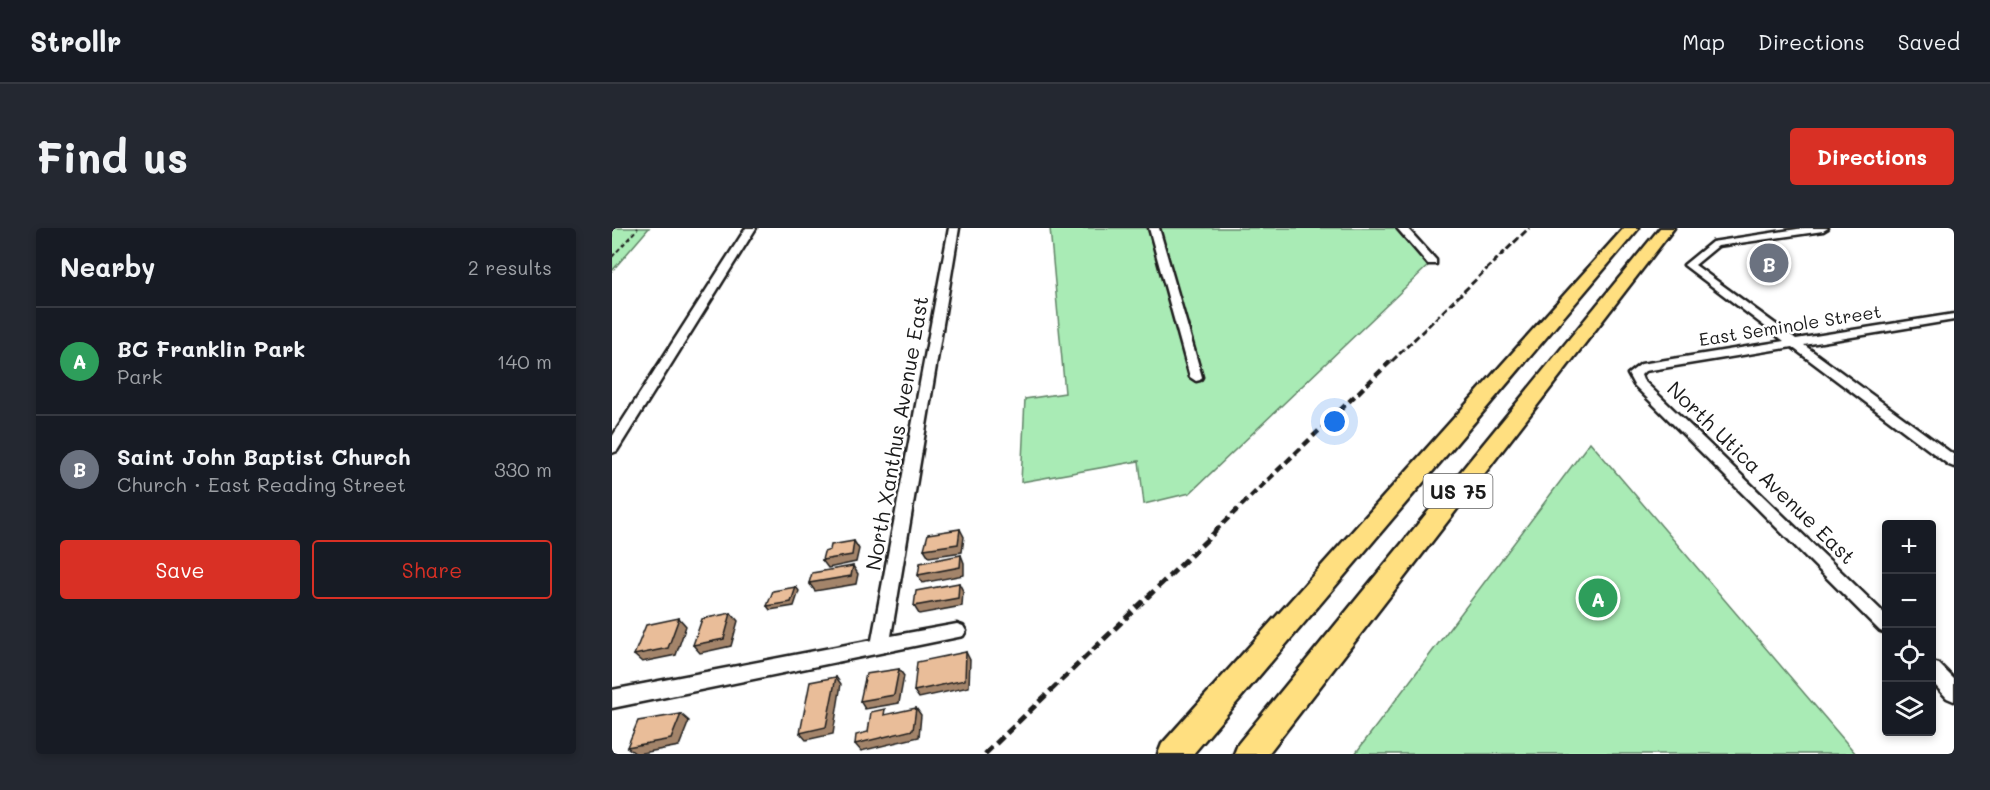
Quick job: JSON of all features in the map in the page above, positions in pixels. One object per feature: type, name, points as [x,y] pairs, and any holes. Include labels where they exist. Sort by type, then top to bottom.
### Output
[{"type":"highway","name":"US 75","points":[[1173,754],[1632,228]]},
{"type":"highway","name":"US 75","points":[[1249,754],[1667,228]]},
{"type":"street","points":[[612,448],[751,228]]},
{"type":"street","name":"North Xanthus Avenue East","points":[[880,646],[954,228]]},
{"type":"street","points":[[1154,228],[1196,377]]},
{"type":"street","points":[[1402,228],[1432,262]]},
{"type":"street","points":[[1823,228],[1715,244],[1689,265],[1954,462]]},
{"type":"street","name":"East Seminole Street","points":[[1634,374],[1641,368],[1954,316]]},
{"type":"street","points":[[1938,320],[1954,329]]},
{"type":"street","name":"North Utica Avenue East","points":[[1634,374],[1638,382],[1882,621]]},
{"type":"street","points":[[612,699],[957,631]]},
{"type":"path","points":[[612,257],[638,228]]},
{"type":"green space","points":[[612,228],[649,228],[612,271]]},
{"type":"green space","points":[[1050,228],[1403,228],[1432,262],[1190,493],[1144,504],[1139,461],[1021,482],[1025,399],[1065,393]]},
{"type":"green space","points":[[1590,442],[1856,754],[1355,754]]},
{"type":"building","points":[[960,529],[958,544],[924,549],[928,534]]},
{"type":"building","points":[[854,541],[852,555],[822,560],[824,552],[830,550],[831,545]]},
{"type":"building","points":[[961,555],[960,567],[918,575],[920,563]]},
{"type":"building","points":[[853,566],[851,576],[809,583],[812,573]]},
{"type":"building","points":[[959,583],[958,598],[914,606],[916,591]]},
{"type":"building","points":[[796,587],[791,602],[767,606],[773,591]]},
{"type":"building","points":[[731,613],[724,639],[693,645],[702,619]]},
{"type":"building","points":[[679,618],[668,648],[634,655],[646,625]]},
{"type":"building","points":[[966,652],[965,680],[914,691],[917,662]]},
{"type":"building","points":[[899,669],[894,695],[860,701],[866,674]]},
{"type":"building","points":[[836,677],[826,727],[800,733],[810,682]]},
{"type":"building","points":[[916,708],[913,730],[855,744],[856,735],[868,732],[871,712],[885,709],[884,715]]},
{"type":"building","points":[[681,714],[671,739],[627,747],[638,721]]},
{"type":"railway","points":[[1392,361],[1529,228]]},
{"type":"railway","points":[[1214,532],[1393,359]]},
{"type":"railway","points":[[985,754],[1216,531]]},
{"type":"place","name":"Saint John Baptist Church","points":[[1769,263]]},
{"type":"place","name":"BC Franklin Park","points":[[1598,598]]}]
